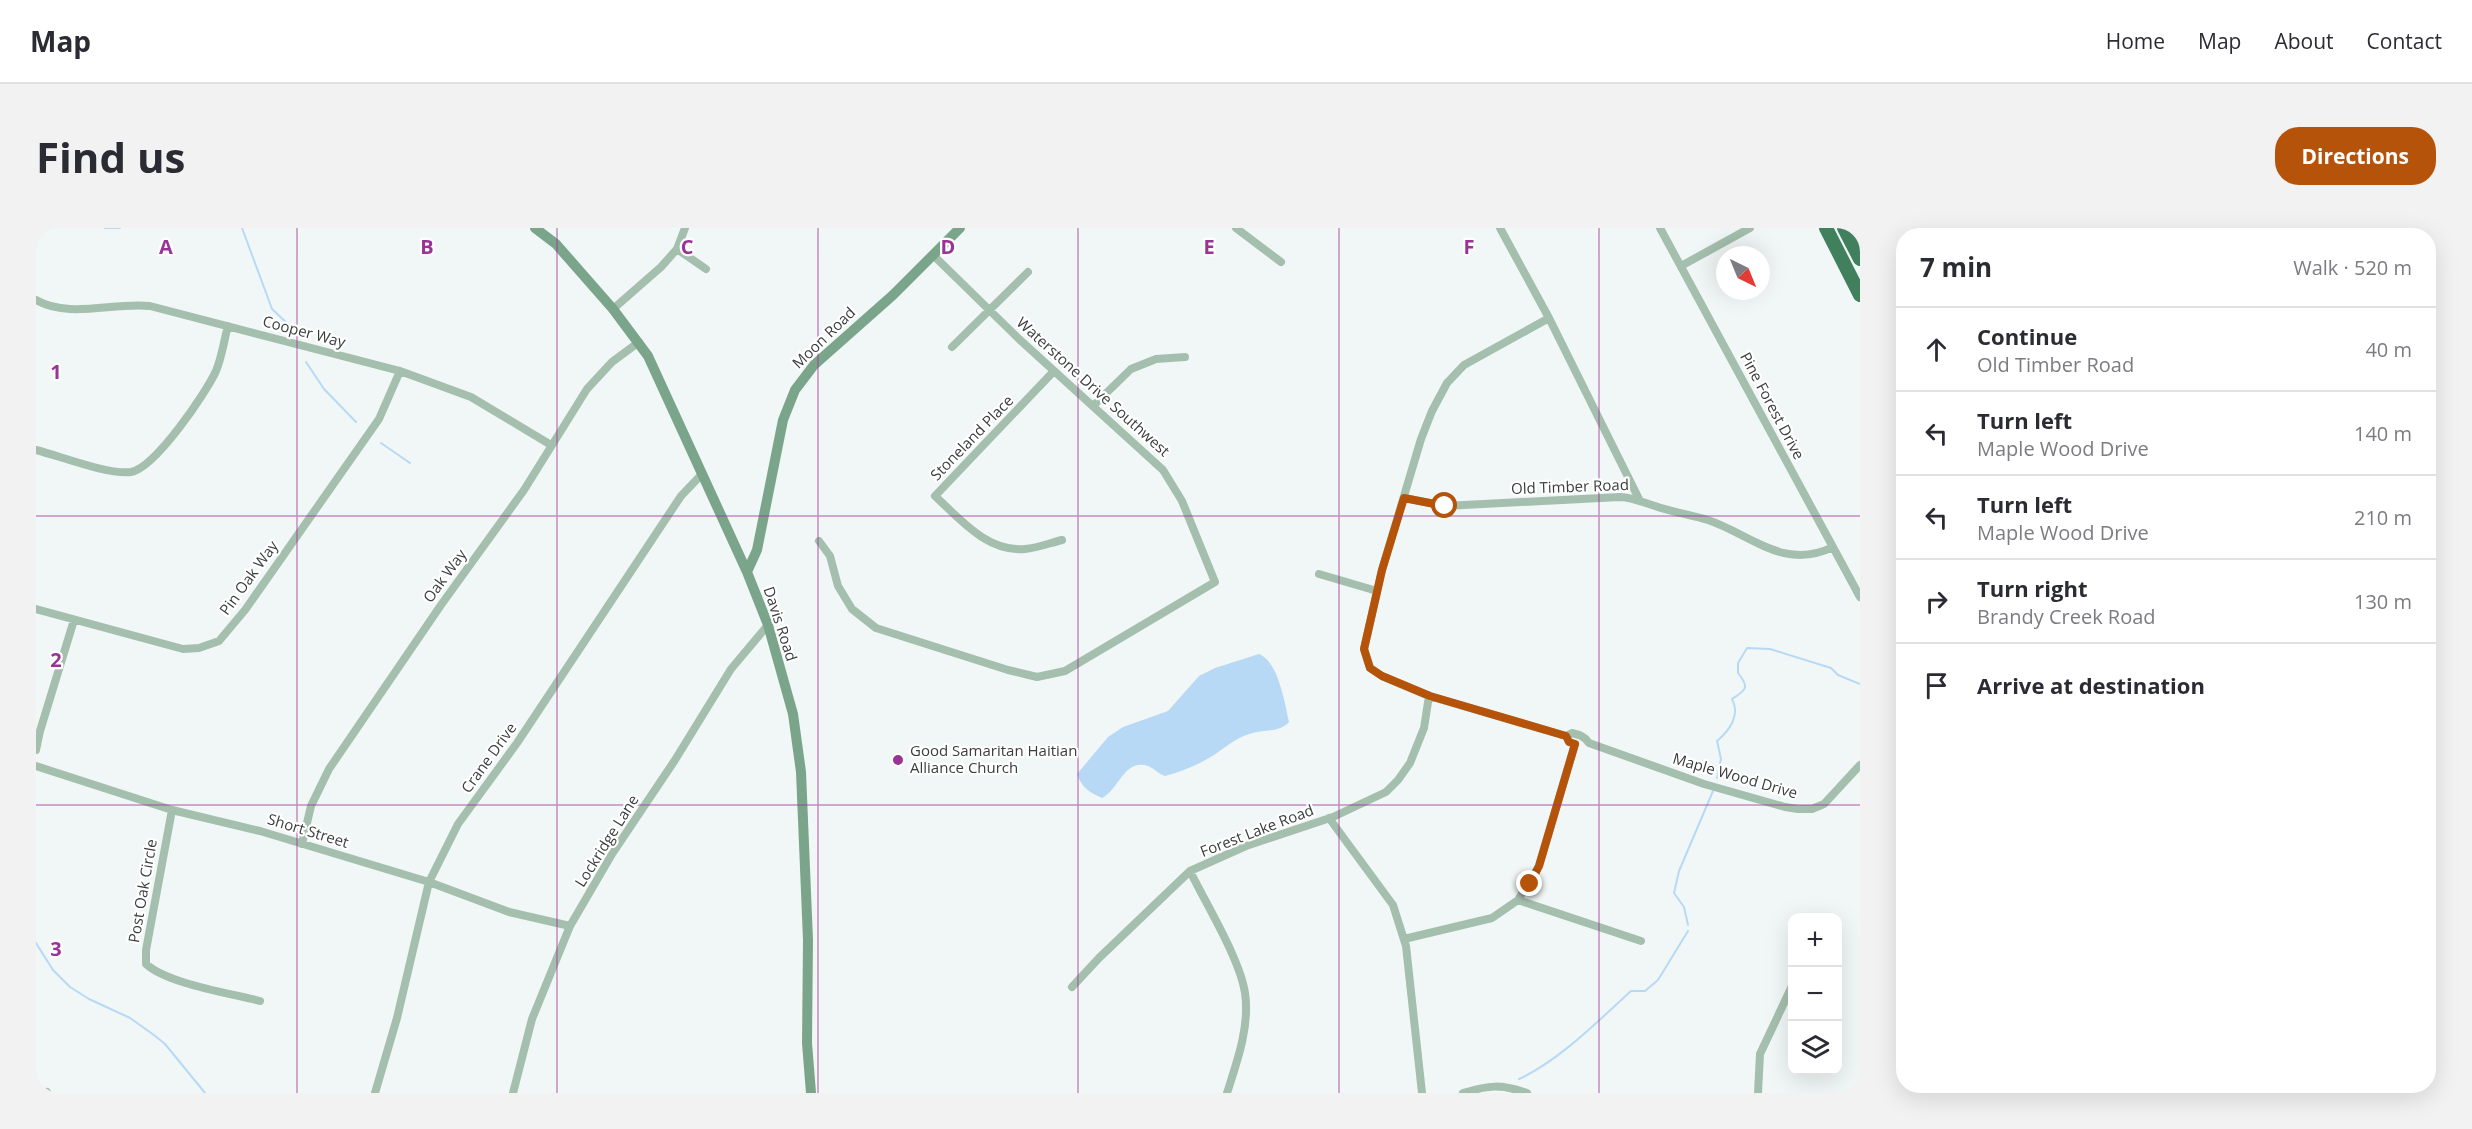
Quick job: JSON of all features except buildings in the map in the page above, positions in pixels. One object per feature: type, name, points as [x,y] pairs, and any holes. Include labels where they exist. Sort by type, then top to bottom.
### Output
[{"type":"highway","points":[[1826,228],[1860,295]]},
{"type":"highway","points":[[1844,228],[1860,259]]},
{"type":"street","name":"Davis Road","points":[[535,228],[556,243],[613,309],[648,356],[747,572],[768,625],[793,714],[801,772],[808,940],[807,1043],[812,1093]]},
{"type":"street","points":[[613,309],[661,267],[677,249],[685,228]]},
{"type":"street","name":"Moon Road","points":[[747,572],[757,550],[782,426],[795,390],[814,365],[934,256],[960,228]]},
{"type":"street","points":[[1236,228],[1281,262]]},
{"type":"street","points":[[1500,228],[1549,318],[1639,499]]},
{"type":"street","name":"Pine Forest Drive","points":[[1660,228],[1860,597]]},
{"type":"street","points":[[1681,266],[1750,228]]},
{"type":"street","points":[[677,249],[706,269]]},
{"type":"street","name":"Waterstone Drive Southwest","points":[[819,541],[830,556],[838,586],[852,609],[876,628],[1037,677],[1065,671],[1215,582],[1182,501],[1163,470],[1054,371],[934,256]]},
{"type":"street","points":[[952,347],[1028,272]]},
{"type":"street","name":"Cooper Way","points":[[36,300],[54,309],[131,304],[150,306],[400,371],[471,397],[550,445]]},
{"type":"street","name":"Maple Wood Drive","points":[[1549,318],[1464,365],[1447,383],[1432,411],[1421,439],[1377,591],[1364,649],[1370,668],[1382,676],[1430,696],[1566,736],[1572,733],[1585,737],[1589,743],[1704,784],[1785,807],[1812,809],[1824,804],[1860,765]]},
{"type":"street","points":[[36,450],[109,471],[132,472],[150,462],[179,428],[216,370],[228,326]]},
{"type":"street","name":"Oak Way","points":[[302,844],[311,806],[329,769],[441,605],[524,490],[587,389],[612,362],[639,342]]},
{"type":"street","points":[[1093,406],[1131,369],[1156,359],[1185,357]]},
{"type":"street","name":"Pin Oak Way","points":[[36,609],[183,649],[199,648],[219,641],[245,610],[379,418],[400,371]]},
{"type":"street","name":"Stoneland Place","points":[[1054,371],[935,496],[975,533],[998,546],[1025,549],[1062,540]]},
{"type":"street","name":"Crane Drive","points":[[375,1093],[397,1018],[429,882],[458,824],[517,743],[681,496],[702,474]]},
{"type":"street","name":"Old Timber Road","points":[[1404,498],[1445,506],[1620,497],[1639,499],[1653,506],[1709,521],[1776,553],[1820,554],[1833,547]]},
{"type":"street","points":[[1319,574],[1377,591]]},
{"type":"street","points":[[36,750],[74,620]]},
{"type":"street","name":"Lockridge Lane","points":[[513,1093],[532,1019],[570,926],[612,854],[675,760],[731,669],[768,625]]},
{"type":"street","name":"Forest Lake Road","points":[[1072,987],[1106,950],[1190,871],[1246,846],[1329,818],[1386,792],[1410,763],[1424,728],[1430,696]]},
{"type":"street","name":"Maple Wood Drive","points":[[1566,736],[1569,742],[1581,747],[1589,743]]},
{"type":"street","points":[[1404,939],[1492,918],[1518,900],[1539,866],[1575,744]]},
{"type":"street","name":"Short Street","points":[[36,766],[172,810],[260,831],[429,882],[509,912],[570,926]]},
{"type":"street","name":"Post Oak Circle","points":[[172,810],[146,950],[146,964],[155,972],[182,981],[260,1001]]},
{"type":"street","points":[[1329,818],[1393,905],[1404,939],[1422,1093]]},
{"type":"street","points":[[1190,871],[1237,965],[1245,994],[1240,1049],[1227,1093]]},
{"type":"street","points":[[1518,900],[1641,941]]},
{"type":"street","points":[[1758,1093],[1760,1054],[1788,994]]},
{"type":"street","points":[[1462,1093],[1492,1086],[1503,1086],[1527,1093]]},
{"type":"water","points":[[1259,654],[1271,665],[1280,684],[1289,722],[1281,728],[1243,736],[1199,764],[1165,776],[1148,766],[1133,766],[1102,798],[1081,783],[1077,774],[1108,737],[1123,727],[1168,711],[1199,676],[1215,668]]},
{"type":"waterway","points":[[105,228],[120,228]]},
{"type":"waterway","points":[[242,228],[272,309],[289,325]]},
{"type":"waterway","points":[[306,362],[324,389],[356,422]]},
{"type":"waterway","points":[[381,443],[410,463]]},
{"type":"waterway","points":[[1717,778],[1721,759],[1717,741],[1729,728],[1734,717],[1732,699],[1745,688],[1738,673],[1738,663],[1747,648],[1770,649],[1831,668],[1838,675],[1860,684]]},
{"type":"waterway","points":[[1688,925],[1684,907],[1674,893],[1679,871],[1713,791]]},
{"type":"waterway","points":[[1519,1079],[1564,1051],[1631,991],[1645,991],[1658,980],[1688,931]]},
{"type":"waterway","points":[[36,943],[53,970],[70,987],[89,999],[130,1018],[154,1035],[165,1044],[205,1093]]},
{"type":"place","name":"Good Samaritan Haitian Alliance Church","points":[[898,760]]},
{"type":"route","points":[[1445,506],[1404,498],[1382,570],[1364,649],[1370,668],[1382,676],[1430,696],[1566,736],[1569,742],[1575,744],[1539,866],[1530,884]]}]
